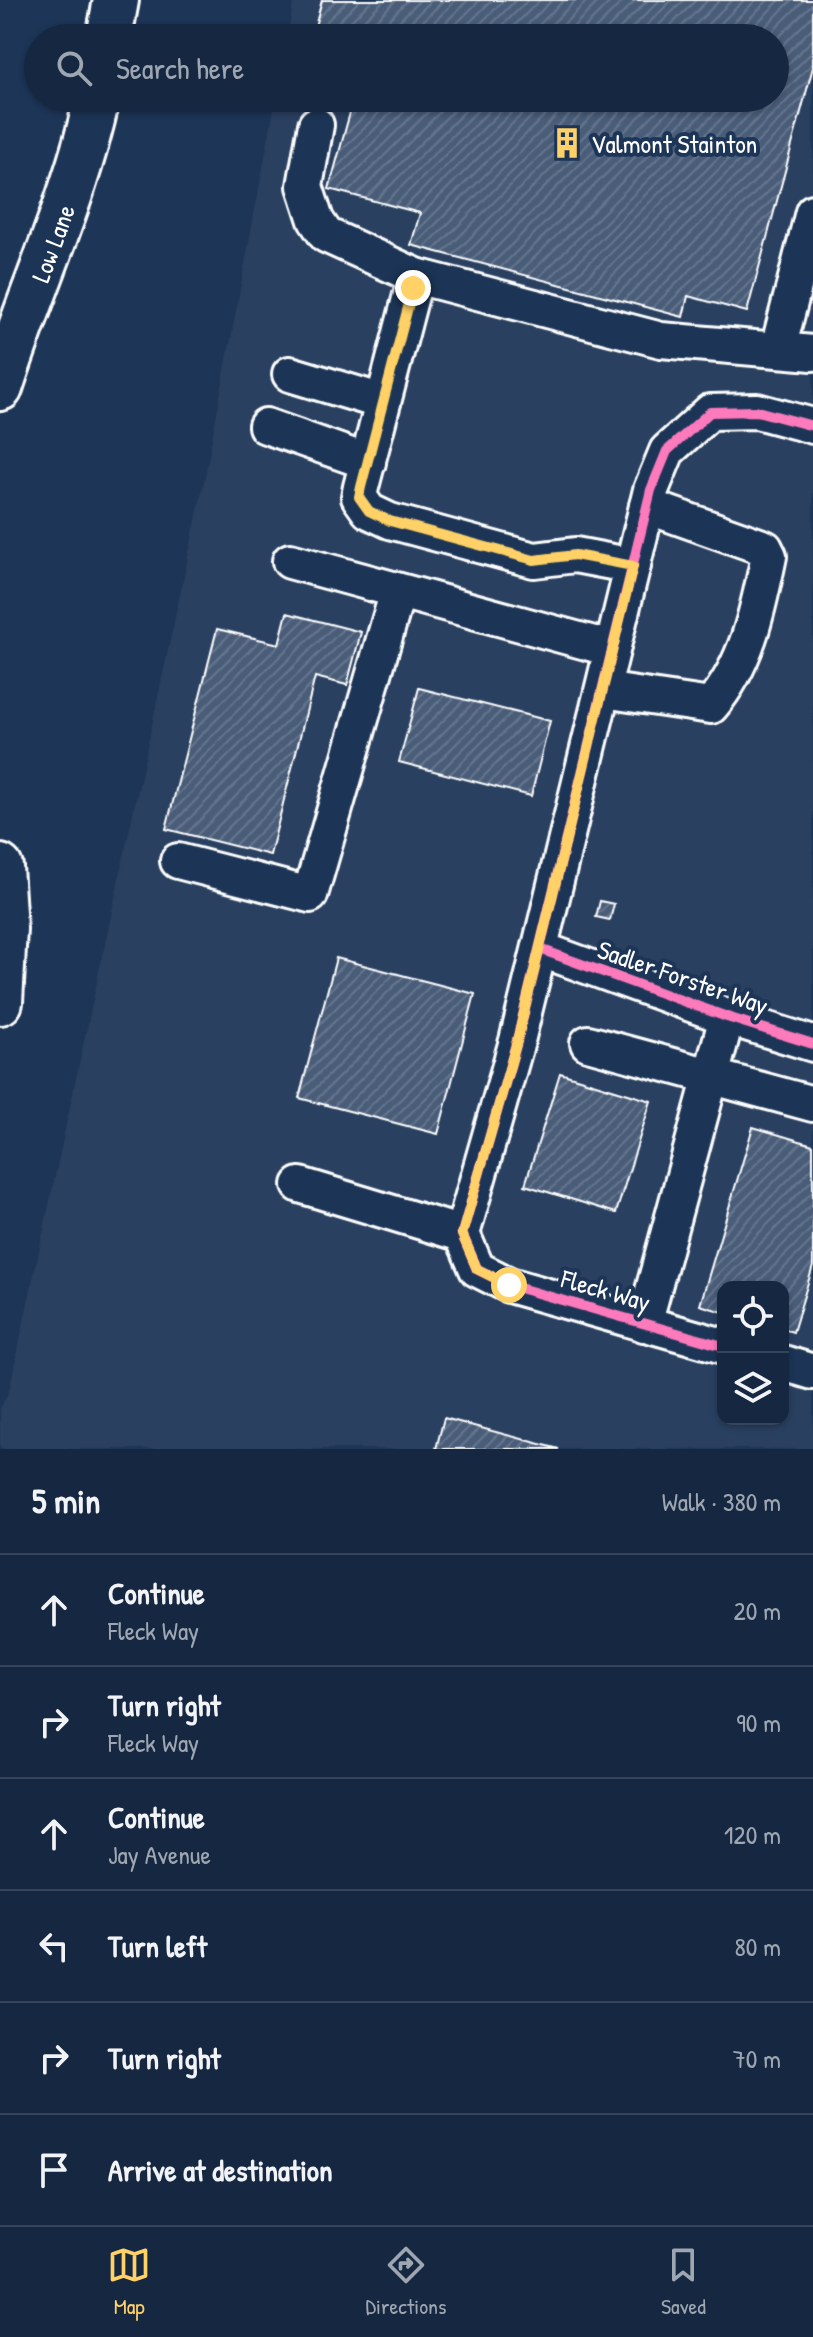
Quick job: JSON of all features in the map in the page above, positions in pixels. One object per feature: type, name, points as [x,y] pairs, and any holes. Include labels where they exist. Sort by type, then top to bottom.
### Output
[{"type":"main road","points":[[112,24],[116,0]]},
{"type":"main road","name":"Low Lane","points":[[0,388],[27,305],[67,202],[93,112]]},
{"type":"main road","points":[[0,867],[4,929],[0,1002]]},
{"type":"street","points":[[316,125],[305,186],[316,220],[326,235],[416,276],[661,340],[813,353]]},
{"type":"street","points":[[778,349],[813,212]]},
{"type":"street","points":[[416,276],[359,497],[369,511],[390,521],[534,560],[575,555],[633,566]]},
{"type":"street","points":[[290,374],[383,402]]},
{"type":"street","points":[[300,1185],[462,1234],[540,949],[647,506],[667,451],[710,412],[757,411],[813,426]]},
{"type":"street","points":[[266,426],[368,462]]},
{"type":"street","points":[[603,690],[711,706],[753,633],[769,556],[765,548],[647,506]]},
{"type":"street","points":[[290,561],[612,649]]},
{"type":"street","points":[[178,861],[310,895],[398,591]]},
{"type":"street","name":"Sadler Forster Way","points":[[540,949],[727,1017],[813,1044]]},
{"type":"street","points":[[644,1324],[727,1017]]},
{"type":"street","points":[[588,1043],[813,1104]]},
{"type":"street","name":"Fleck Way","points":[[462,1234],[477,1269],[509,1285],[717,1344]]},
{"type":"street","points":[[789,1365],[813,1372]]},
{"type":"shaded area","points":[[294,0],[813,0],[813,1449],[0,1449],[0,1409],[9,1391],[203,487],[273,112],[789,112],[789,24],[290,24]]},
{"type":"building","name":"Valmont Stainton","points":[[322,0],[813,0],[813,67],[747,312],[688,296],[683,317],[411,245],[420,213],[329,189],[350,112],[789,112],[789,24],[316,24]]},
{"type":"building","points":[[287,613],[361,632],[347,685],[315,677],[270,855],[166,829],[217,629],[279,644]]},
{"type":"building","points":[[419,688],[550,721],[531,796],[399,762]]},
{"type":"building","points":[[600,901],[614,904],[610,920],[596,917]]},
{"type":"building","points":[[336,958],[475,994],[438,1134],[299,1098]]},
{"type":"building","points":[[560,1073],[651,1101],[616,1213],[525,1185]]},
{"type":"building","points":[[753,1127],[813,1145],[813,1266],[793,1332],[789,1331],[789,1281],[717,1281],[717,1310],[700,1305]]},
{"type":"building","points":[[444,1418],[559,1449],[436,1449]]},
{"type":"cycle path","points":[[717,1344],[509,1285],[477,1269],[462,1234],[517,1041],[651,490],[667,451],[710,412],[757,411],[813,426]]},
{"type":"cycle path","points":[[540,949],[727,1017],[813,1044]]},
{"type":"place","name":"Valmont Stainton","points":[[567,143]]},
{"type":"route","points":[[413,288],[359,497],[369,511],[390,521],[534,560],[575,555],[633,566],[517,1041],[462,1234],[477,1269],[509,1285]]}]
